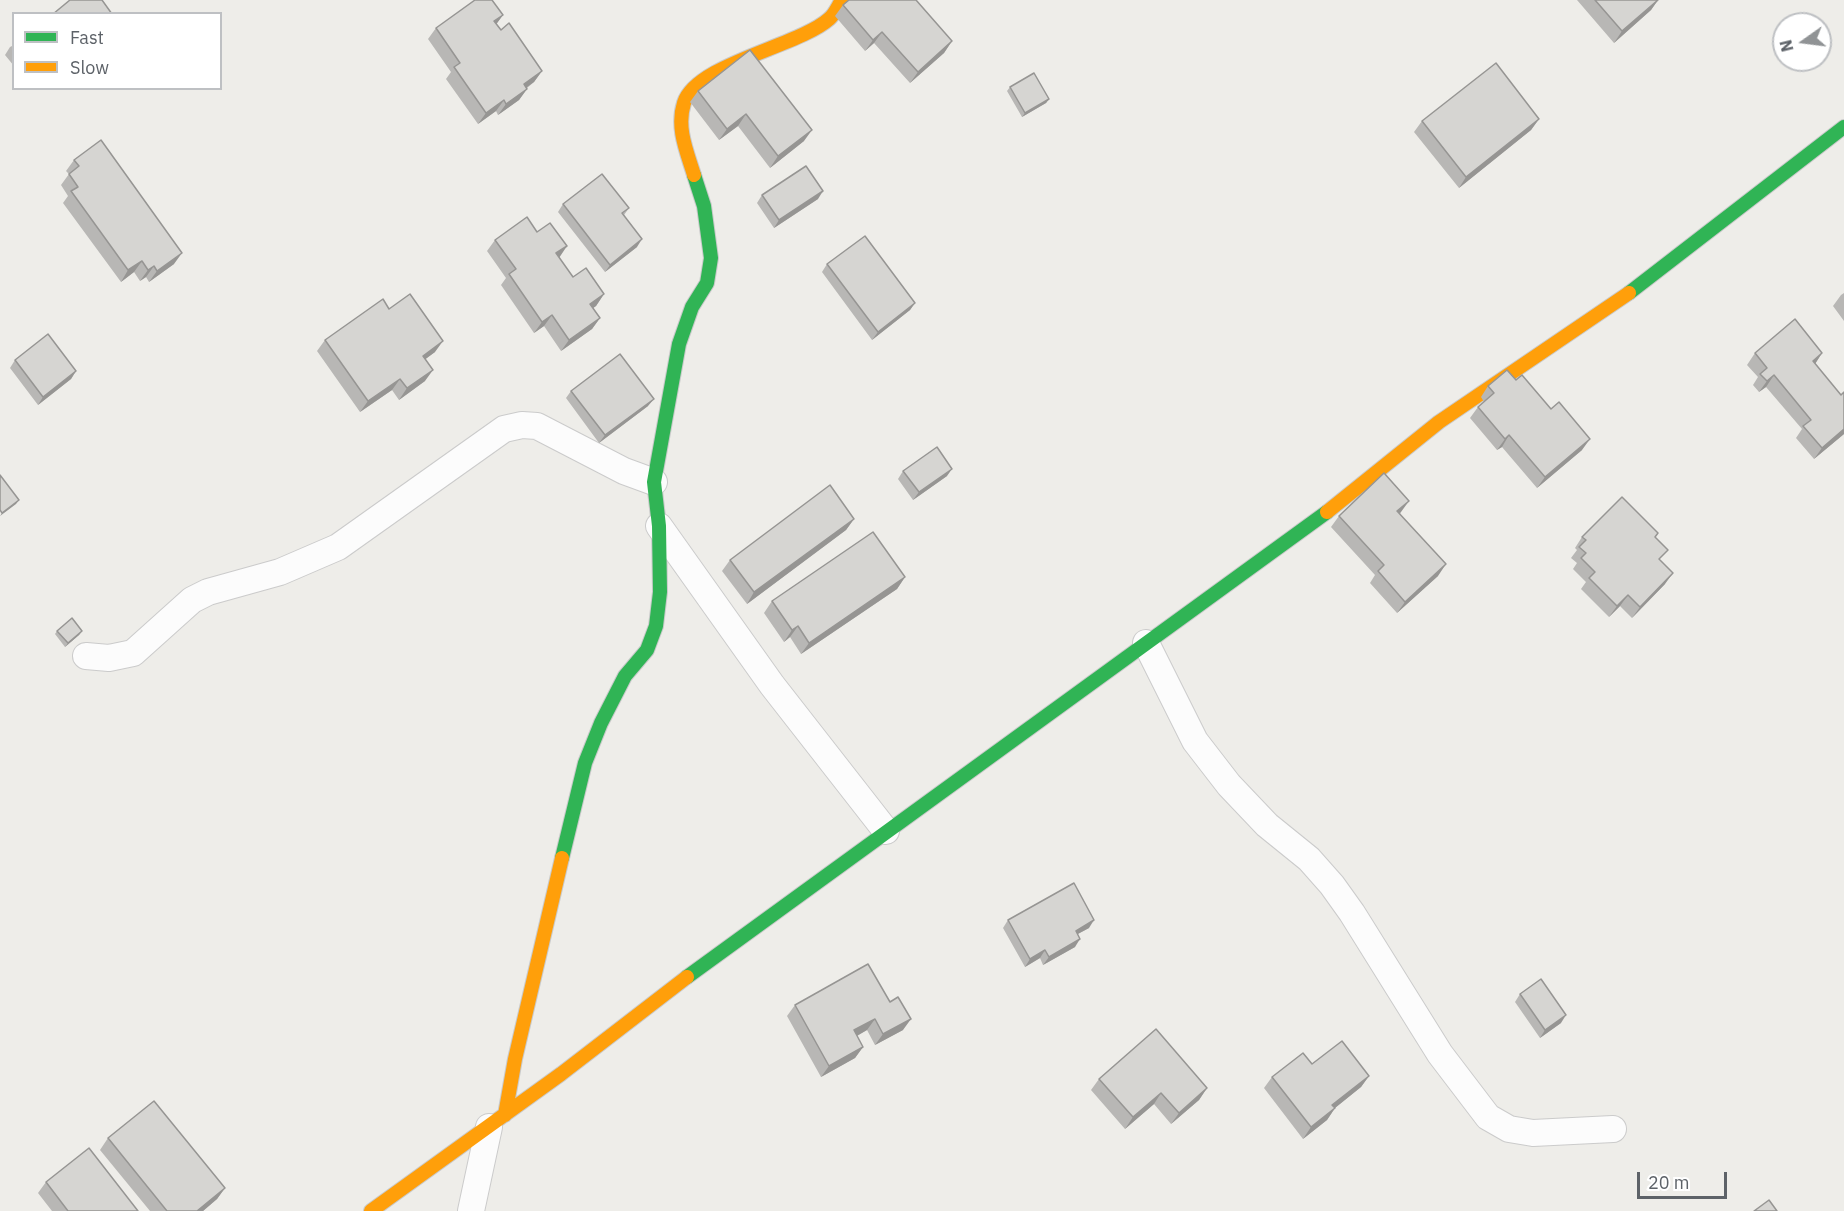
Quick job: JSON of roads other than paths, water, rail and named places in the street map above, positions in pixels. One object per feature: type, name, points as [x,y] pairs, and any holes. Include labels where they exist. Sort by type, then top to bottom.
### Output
[{"type":"street","points":[[471,1211],[515,1059],[585,763],[601,723],[625,676],[647,650],[656,626],[660,592],[659,526],[654,483],[679,344],[692,308],[707,283],[711,258],[704,206],[683,141],[681,120],[684,101],[697,85],[746,57],[814,30],[831,18],[842,0]]},
{"type":"street","points":[[371,1211],[497,1121],[886,831],[1308,527],[1439,422],[1659,272],[1844,127]]},
{"type":"street","points":[[86,656],[109,658],[133,653],[192,600],[208,592],[280,572],[338,547],[504,429],[522,425],[537,426],[624,471],[654,483]]},
{"type":"street","points":[[659,526],[772,685],[886,831]]},
{"type":"street","points":[[1146,643],[1195,741],[1229,785],[1267,825],[1309,859],[1332,885],[1440,1054],[1488,1117],[1509,1129],[1533,1133],[1613,1129]]}]
